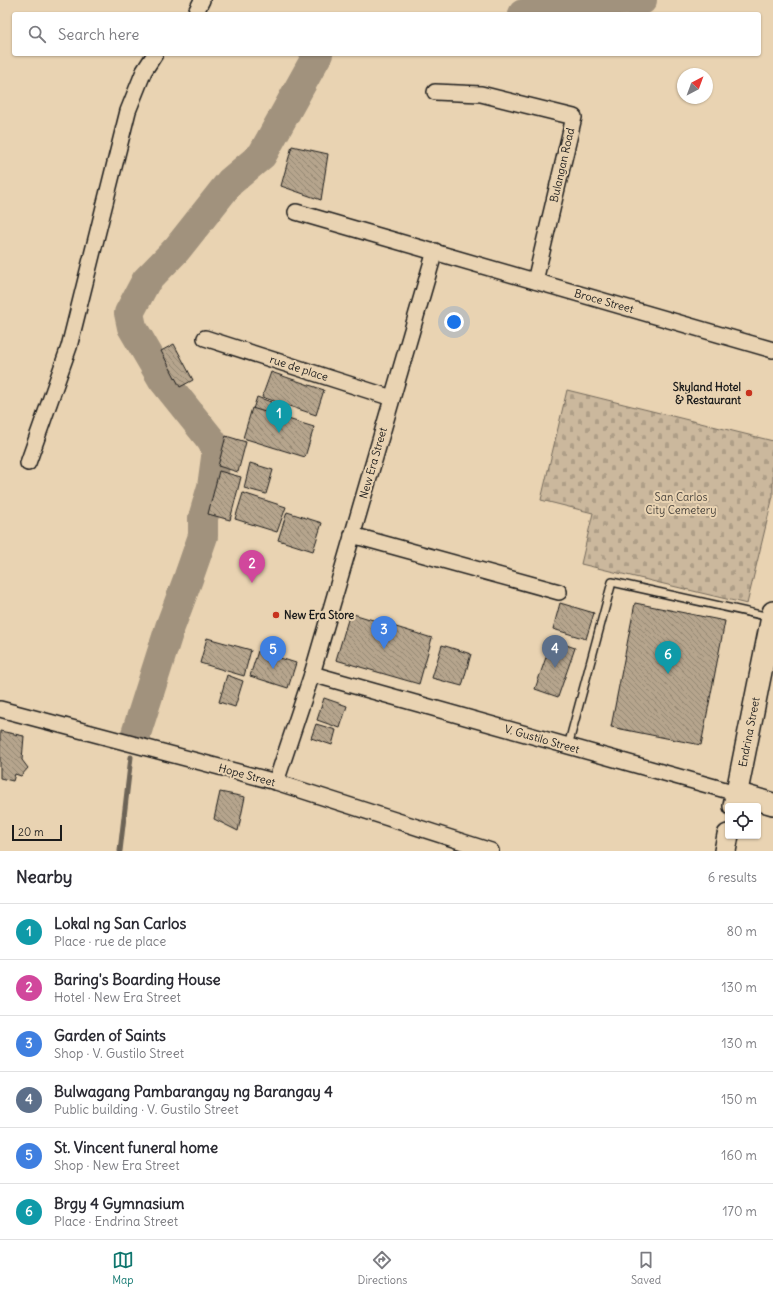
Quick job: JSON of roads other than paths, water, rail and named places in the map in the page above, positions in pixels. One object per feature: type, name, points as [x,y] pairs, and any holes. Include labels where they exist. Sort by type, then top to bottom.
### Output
[{"type":"street","points":[[196,12],[202,0]]},
{"type":"street","points":[[28,463],[68,347],[128,111],[144,71],[154,56]]},
{"type":"street","name":"Bulangan Road","points":[[435,92],[481,94],[574,116],[535,281]]},
{"type":"street","name":"Broce Street","points":[[296,212],[773,350]]},
{"type":"street","name":"New Era Street","points":[[276,782],[312,674],[435,251]]},
{"type":"street","name":"rue de place","points":[[205,338],[392,398]]},
{"type":"street","points":[[352,535],[559,592]]},
{"type":"street","name":"Endrina Street","points":[[735,799],[772,615]]},
{"type":"street","name":"V. Gustilo Street","points":[[312,674],[568,746],[735,799],[773,804]]},
{"type":"street","name":"Hope Street","points":[[0,709],[276,782],[491,851]]},
{"type":"street","points":[[725,851],[727,839]]},
{"type":"lane","points":[[568,746],[612,582],[772,615]]},
{"type":"waterway","points":[[531,12],[569,3],[642,0]]},
{"type":"waterway","points":[[135,737],[170,627],[203,536],[203,518],[212,487],[217,450],[211,440],[163,380],[132,327],[129,313],[146,281],[177,249],[230,182],[262,155],[317,56]]},
{"type":"waterway","points":[[120,851],[131,757]]},
{"type":"place","name":"Skyland Hotel & Restaurant","points":[[749,393]]},
{"type":"place","name":"Lokal ng San Carlos","points":[[279,433]]},
{"type":"place","name":"Baring's Boarding House","points":[[252,583]]},
{"type":"place","name":"New Era Store","points":[[276,615]]},
{"type":"place","name":"Garden of Saints","points":[[384,649]]},
{"type":"place","name":"Bulwagang Pambarangay ng Barangay 4","points":[[555,668]]},
{"type":"place","name":"St. Vincent funeral home","points":[[273,669]]},
{"type":"place","name":"Brgy 4 Gymnasium","points":[[668,674]]},
{"type":"park label","name":"San Carlos City Cemetery","points":[[681,503]]}]
